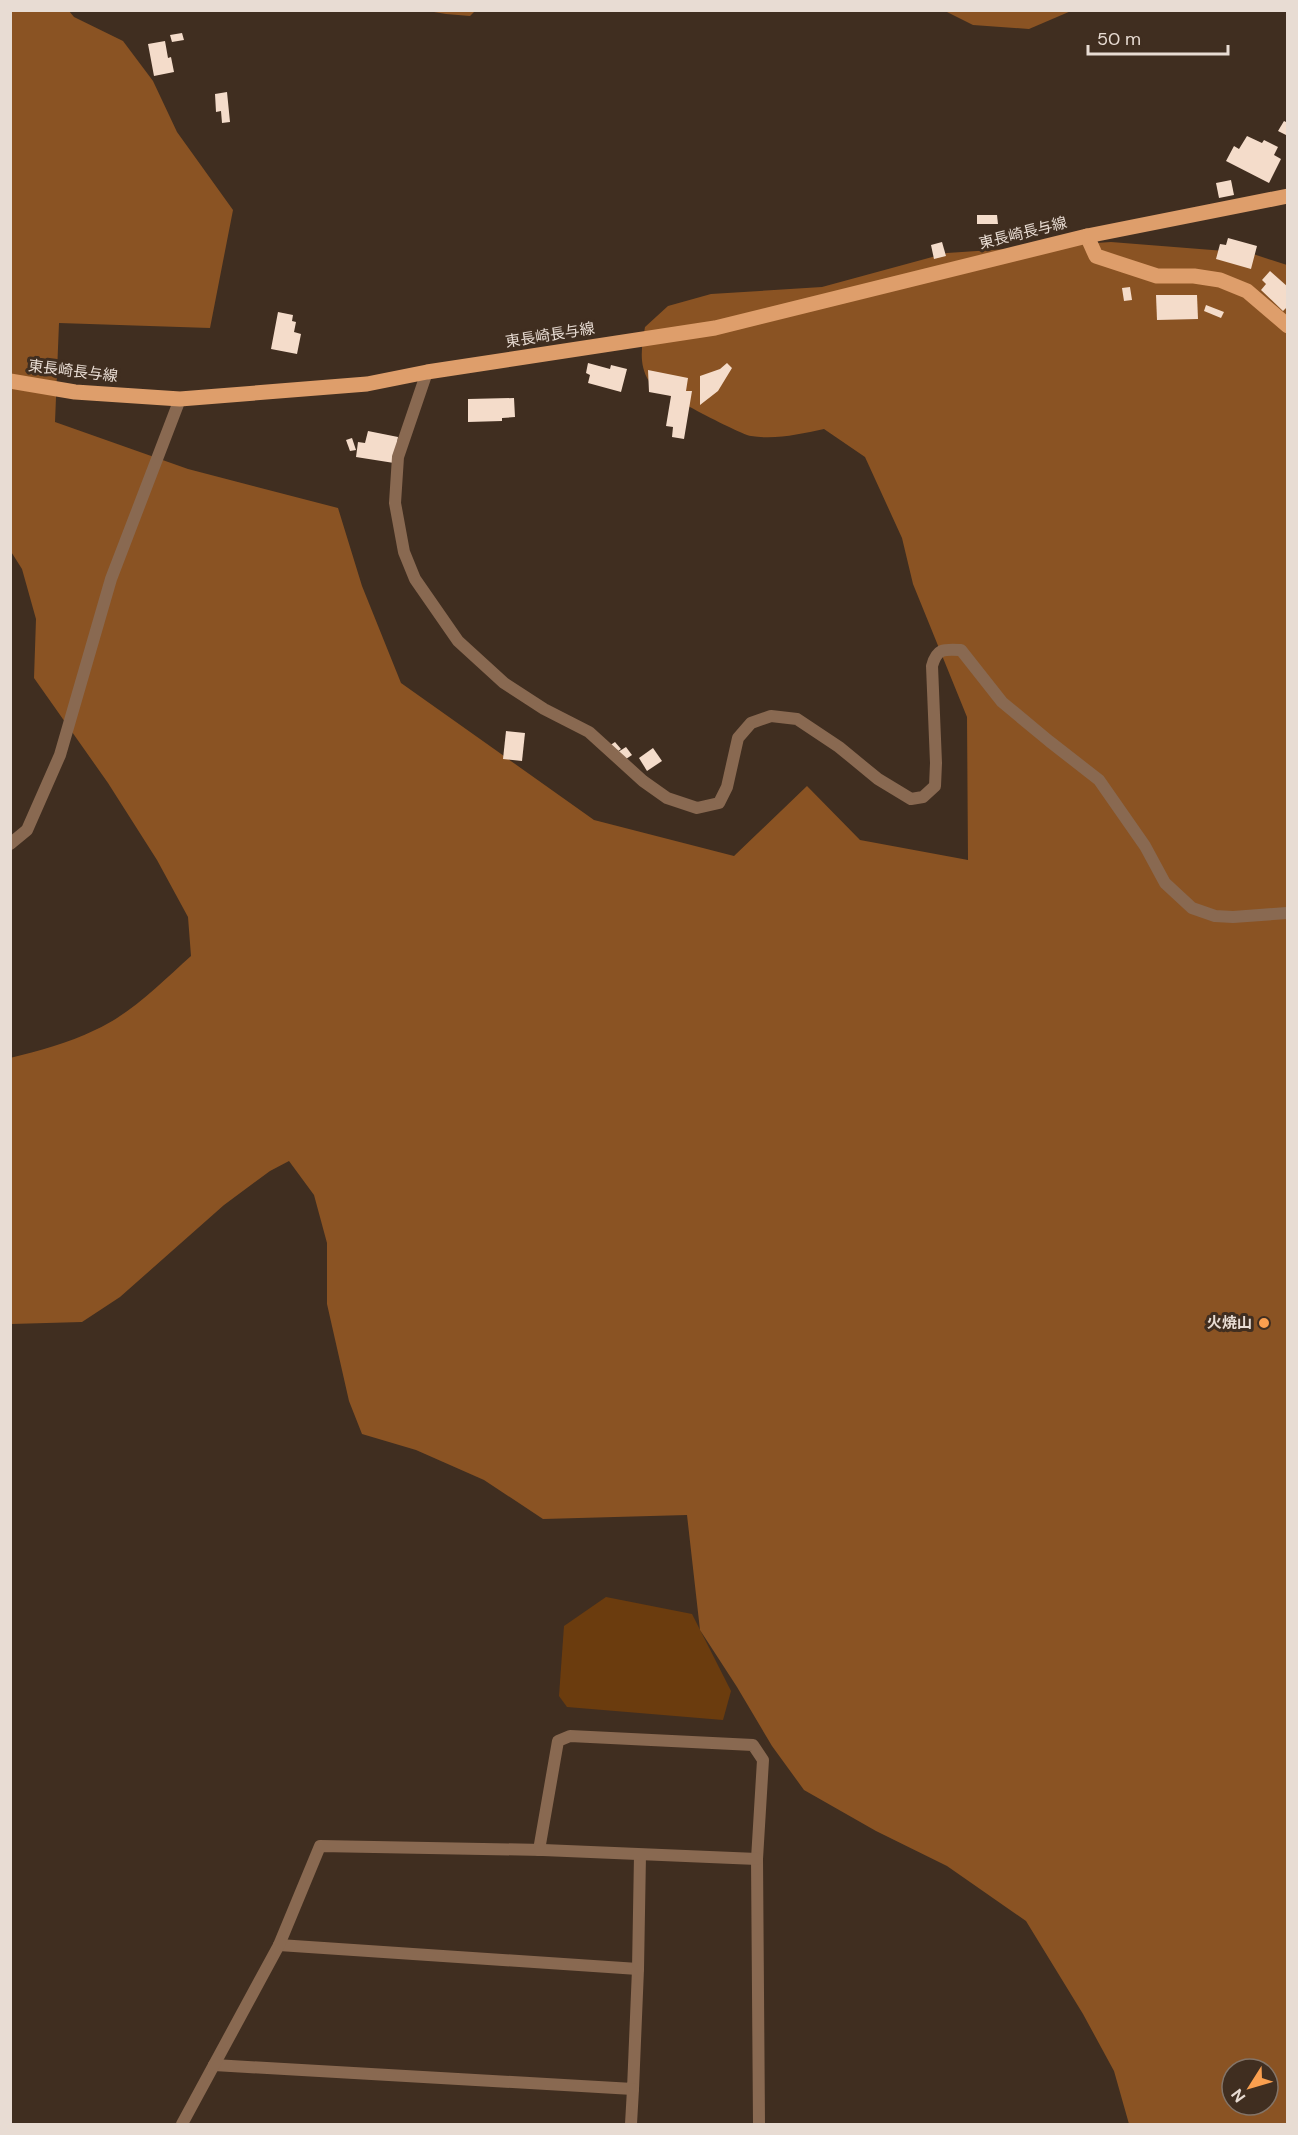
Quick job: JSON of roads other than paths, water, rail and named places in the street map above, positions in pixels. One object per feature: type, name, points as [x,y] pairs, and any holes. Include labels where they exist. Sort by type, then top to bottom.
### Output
[{"type":"main road","name":"東長崎長与線","points":[[10,381],[75,392],[180,399],[367,384],[427,372],[715,328],[1086,236],[1287,196]]},
{"type":"main road","name":"東長崎長与線","points":[[1086,236],[1096,256],[1157,276],[1194,276],[1220,280],[1247,291],[1287,326]]},
{"type":"street","points":[[427,372],[398,457],[395,503],[404,552],[415,579],[458,641],[504,683],[544,709],[589,732],[643,781],[667,798],[697,808],[719,803],[727,787],[738,738],[751,723],[771,716],[797,719],[839,747],[878,779],[911,800],[922,797],[935,786],[932,666],[935,656],[945,650],[961,650],[1002,702],[1100,780],[1145,846],[1165,883],[1192,908],[1215,916],[1233,917],[1287,913]]},
{"type":"street","points":[[10,844],[27,830],[60,755],[111,579],[180,399]]},
{"type":"street","points":[[539,1850],[558,1741],[570,1736],[753,1745],[763,1760],[757,1859],[759,2124]]},
{"type":"street","points":[[182,2124],[279,1945],[320,1845],[539,1850],[757,1859]]},
{"type":"street","points":[[631,2124],[638,1969],[640,1855]]},
{"type":"street","points":[[279,1945],[638,1969]]},
{"type":"street","points":[[214,2065],[633,2089]]},
{"type":"place","name":"火焼山","points":[[1264,1323]]}]
